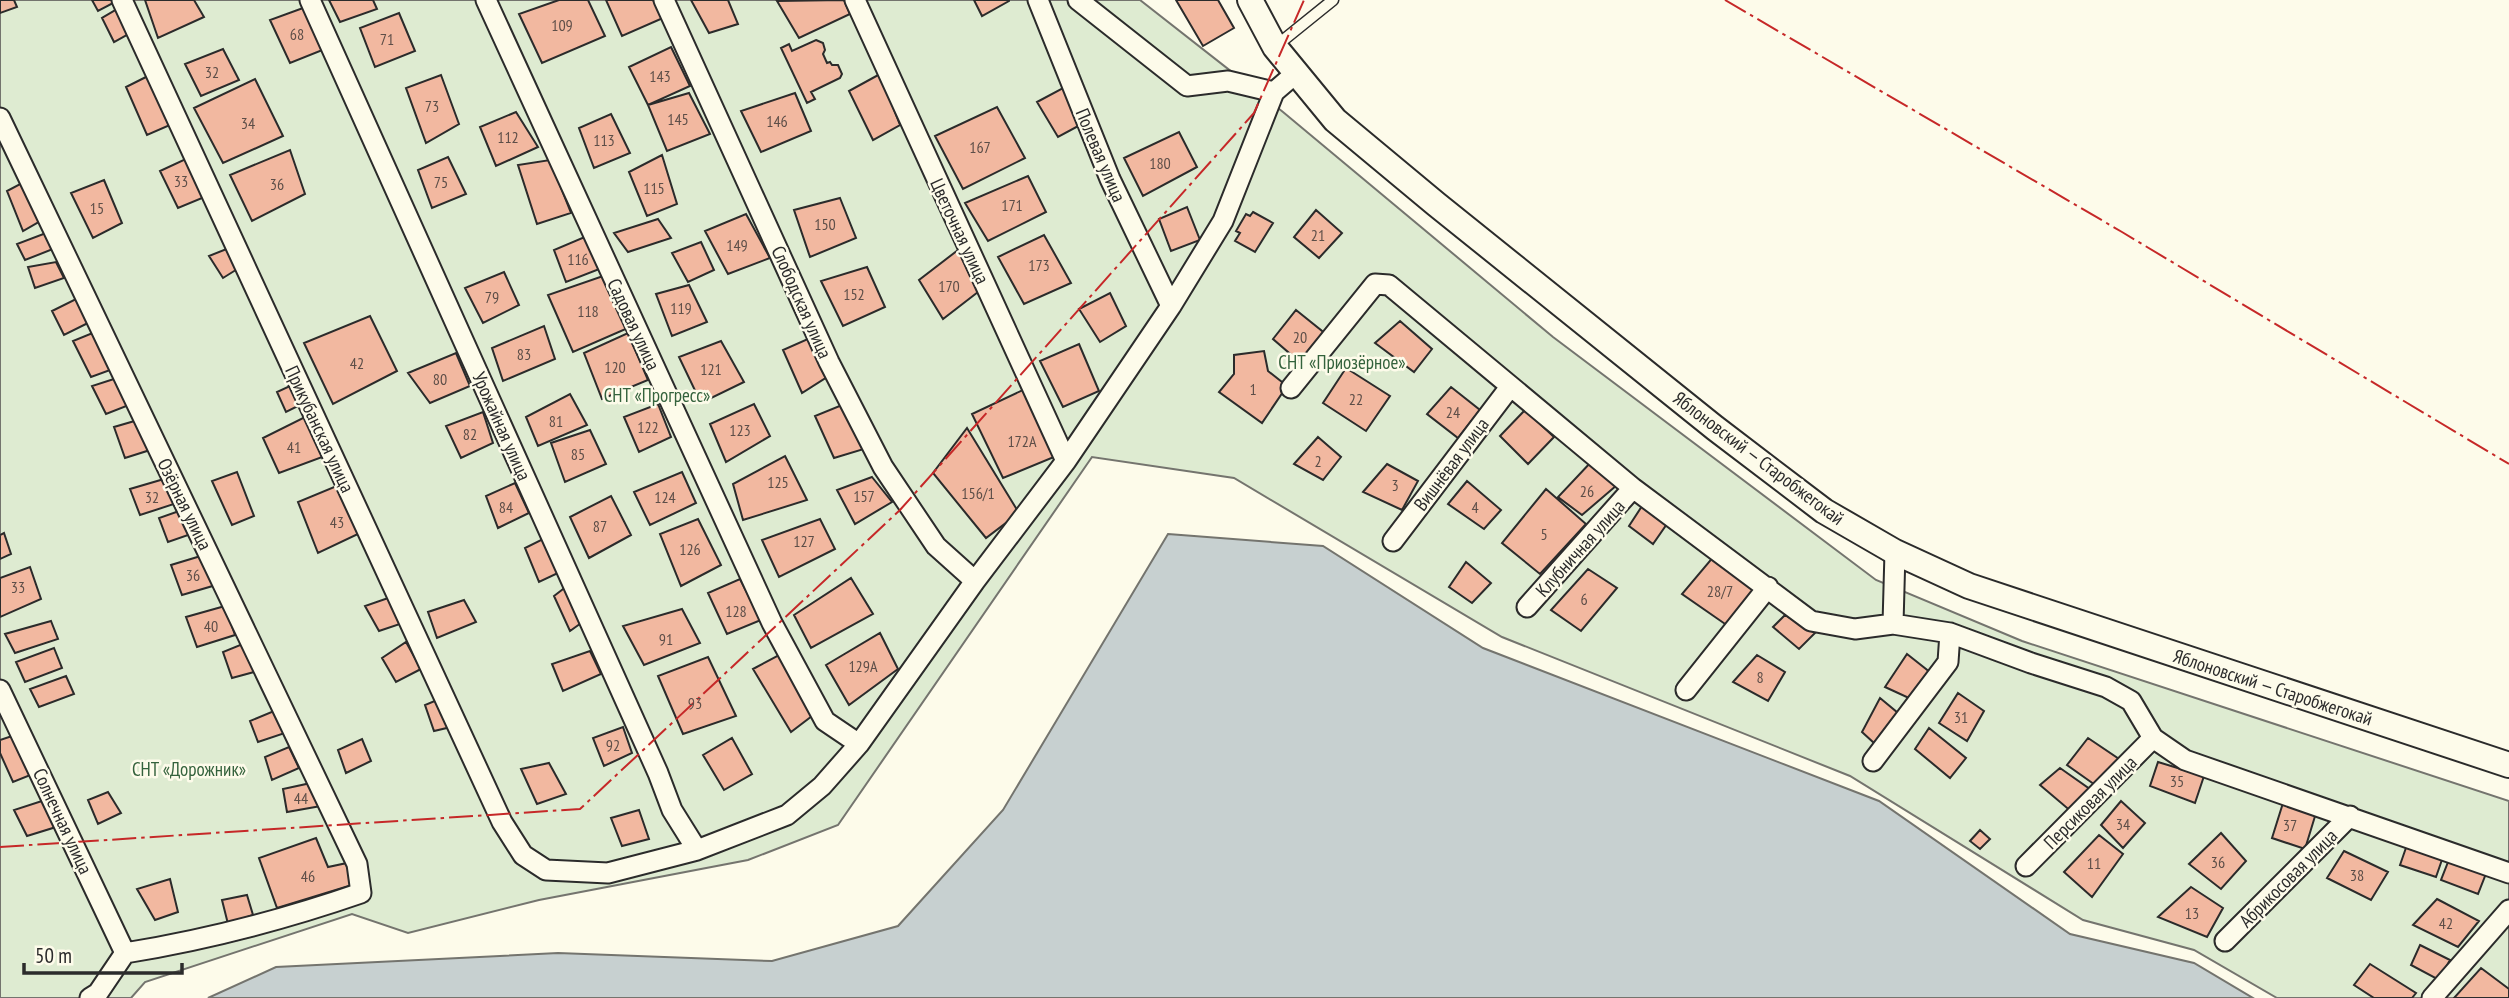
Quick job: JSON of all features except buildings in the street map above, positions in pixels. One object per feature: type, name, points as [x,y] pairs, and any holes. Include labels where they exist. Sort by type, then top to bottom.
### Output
[{"type":"street","name":"Прикубанская улица","points":[[122,0],[502,822],[523,855],[546,870],[608,873],[697,850]]},
{"type":"street","name":"Урожайная улица","points":[[310,0],[658,773],[672,810],[697,850]]},
{"type":"street","name":"Садовая улица","points":[[486,0],[772,623],[825,721],[859,744]]},
{"type":"street","name":"Слободская улица","points":[[664,0],[829,362],[883,467],[936,546],[975,581]]},
{"type":"street","name":"Цветочная улица","points":[[855,0],[1066,461]]},
{"type":"street","name":"Полевая улица","points":[[1038,0],[1110,179],[1171,306]]},
{"type":"street","points":[[1078,0],[1187,86],[1228,81],[1274,92]]},
{"type":"street","name":"Яблоновский — Старобжегокай","points":[[1250,0],[1275,47],[1335,120],[1715,428],[1824,511],[1895,551],[1969,586],[2509,765]]},
{"type":"street","points":[[697,850],[787,815],[822,786],[859,744],[975,581],[1066,461],[1171,306],[1223,221],[1274,92],[1295,74]]},
{"type":"street","name":"Озёрная улица","points":[[0,118],[357,864],[361,893],[291,917],[196,941],[125,953]]},
{"type":"street","points":[[1291,388],[1375,284],[1389,285],[1633,488],[1811,621],[1855,629],[1893,624],[1950,633],[2106,687],[2131,701],[2153,738],[2185,760],[2509,873]]},
{"type":"street","name":"Вишнёвая улица","points":[[1393,541],[1510,387]]},
{"type":"street","name":"Клубничная улица","points":[[1527,607],[1633,488]]},
{"type":"street","points":[[1893,624],[1895,551]]},
{"type":"street","points":[[1686,690],[1768,587]]},
{"type":"street","points":[[1873,761],[1948,662],[1950,633]]},
{"type":"street","name":"Солнечная улица","points":[[0,690],[125,953]]},
{"type":"street","name":"Персиковая улица","points":[[2026,866],[2153,738]]},
{"type":"street","name":"Абрикосовая улица","points":[[2225,941],[2350,816]]},
{"type":"street","points":[[2432,998],[2509,910]]},
{"type":"street","points":[[90,998],[98,993],[125,953]]},
{"type":"lane","points":[[1275,47],[1333,0]]},
{"type":"green space","points":[[0,0],[1140,0],[1283,112],[1553,337],[1876,580],[2022,641],[2509,801],[2509,998],[2277,998],[2194,950],[2083,920],[1850,776],[1502,637],[1234,478],[1092,457],[838,825],[748,860],[539,900],[408,933],[352,914],[145,982],[131,998],[0,998]]},
{"type":"shaded area","points":[[1168,534],[1323,546],[1483,648],[1879,801],[2070,934],[2194,963],[2253,998],[208,998],[276,967],[558,953],[772,961],[898,926],[1003,810]]},
{"type":"power","points":[[0,847],[580,809],[900,510],[1254,113],[1304,0]]},
{"type":"power","points":[[1725,0],[2122,232],[2509,464]]},
{"type":"park label","name":"СНТ «Приозёрное»","points":[[1342,362]]},
{"type":"park label","name":"СНТ «Прогресс»","points":[[657,395]]},
{"type":"park label","name":"СНТ «Дорожник»","points":[[189,769]]}]
